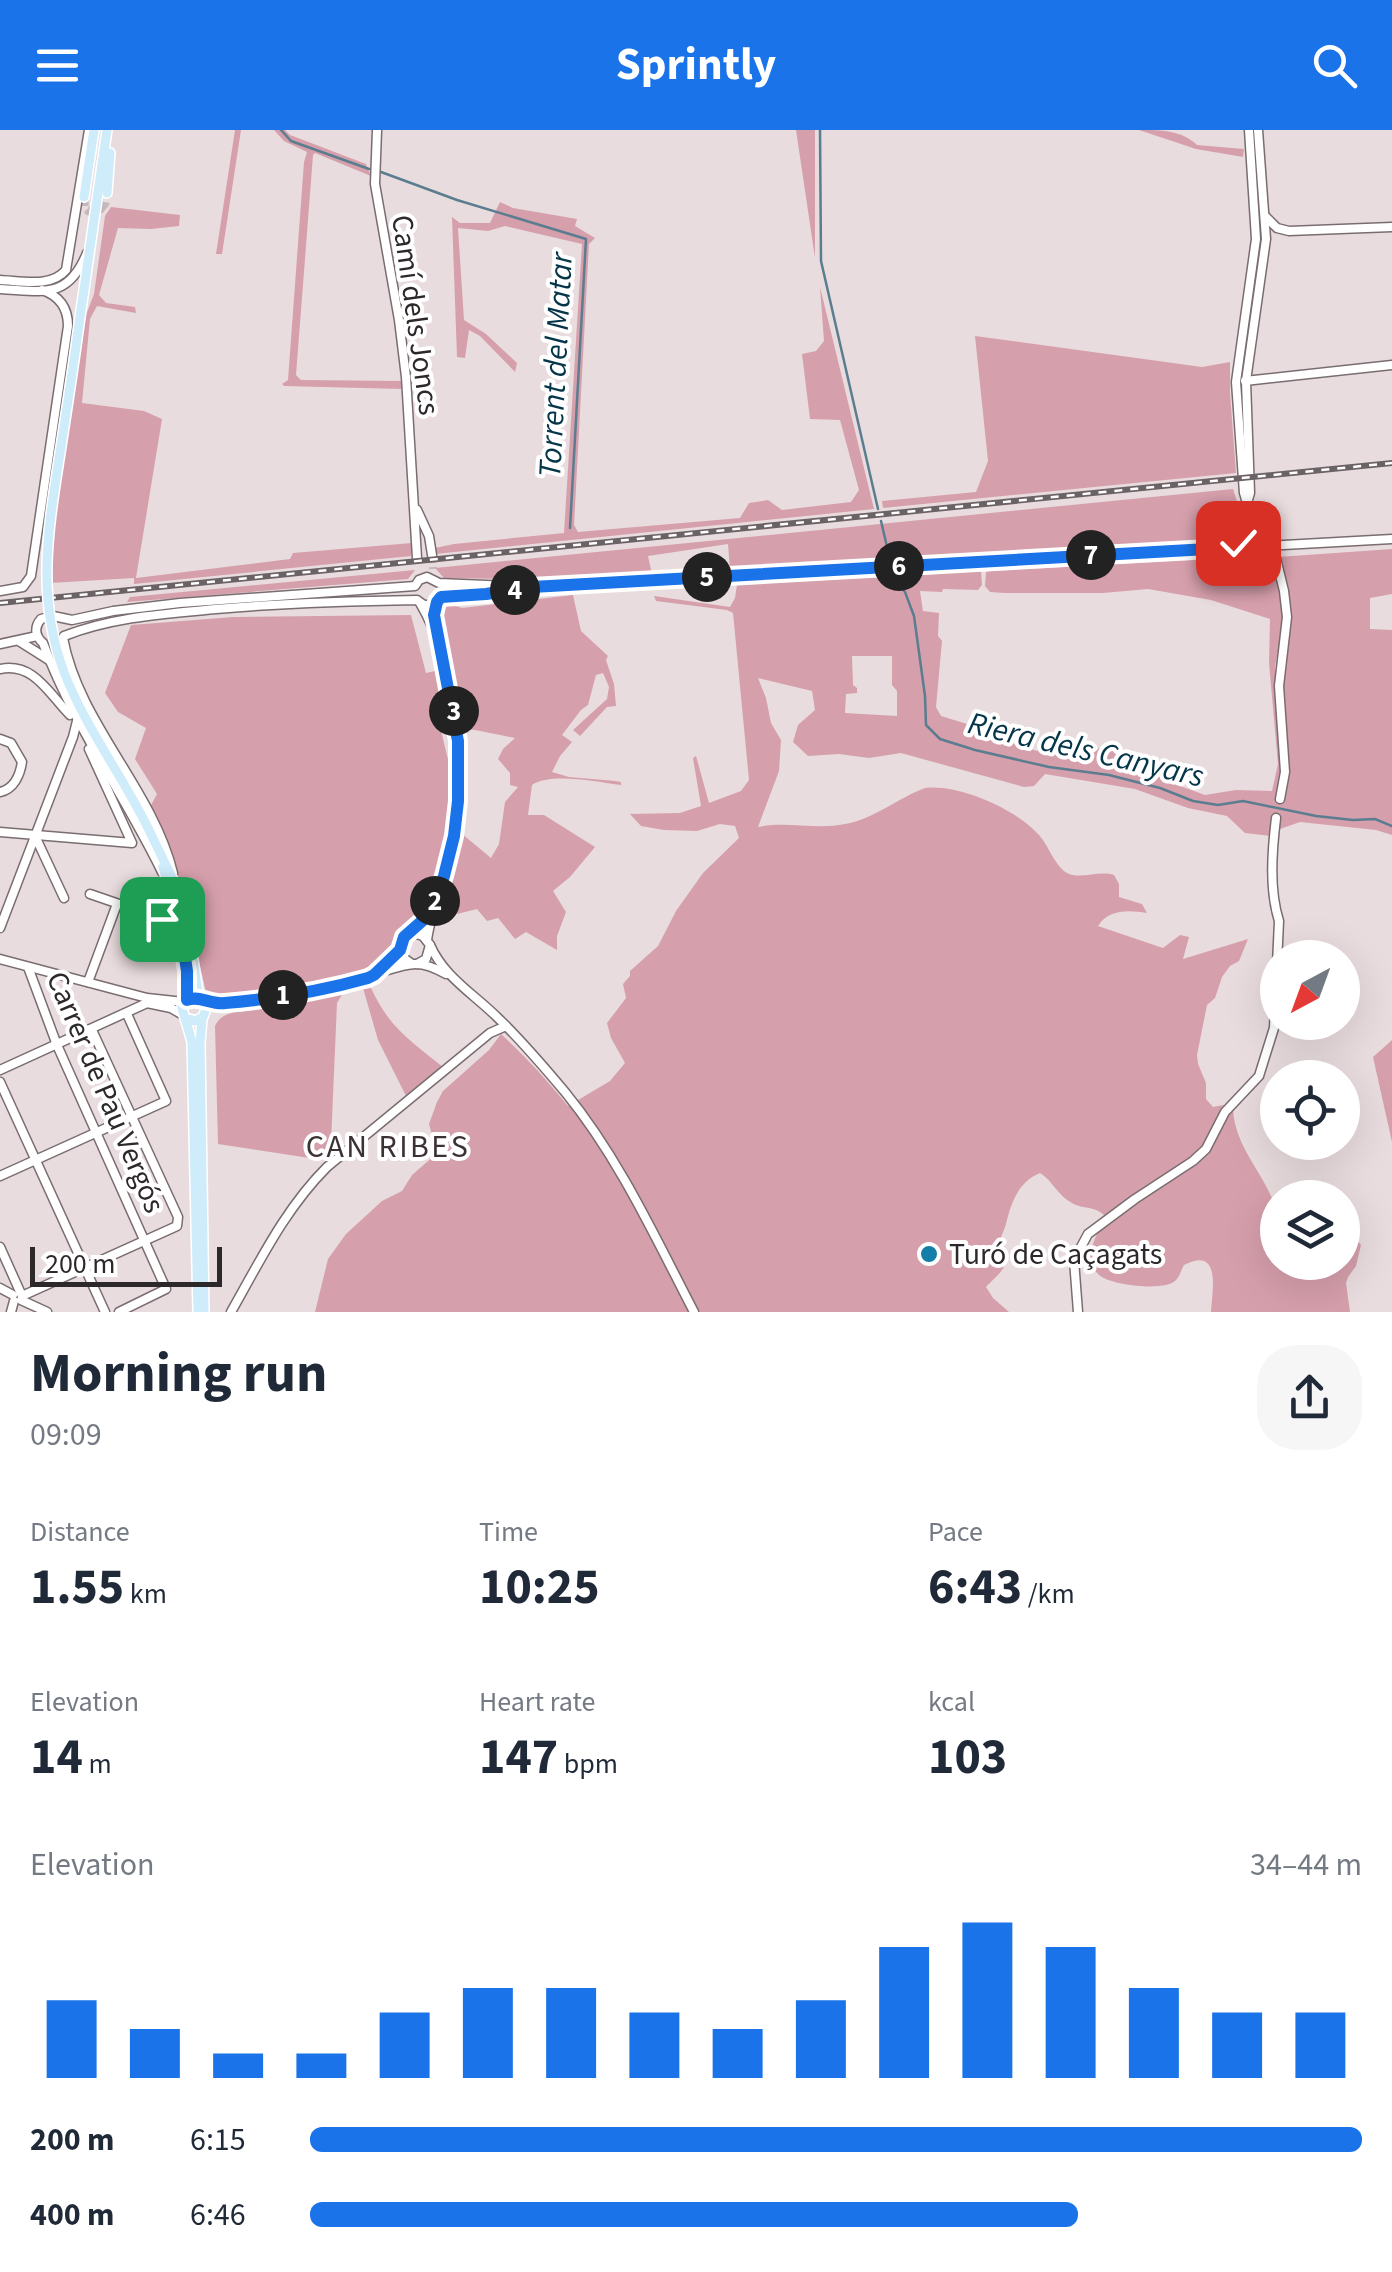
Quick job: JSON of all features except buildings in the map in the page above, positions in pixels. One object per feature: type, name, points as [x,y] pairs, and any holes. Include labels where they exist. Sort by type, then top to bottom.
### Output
[{"type":"main road","points":[[84,197],[92,130]]},
{"type":"main road","points":[[107,193],[109,130]]},
{"type":"main road","points":[[109,130],[46,552],[46,580],[57,652],[72,692],[148,828],[173,887],[188,928],[206,1008],[200,1043],[201,1312]]},
{"type":"main road","points":[[173,887],[187,971],[186,1001],[182,1008],[192,1043],[201,1312]]},
{"type":"main road","points":[[186,1001],[201,999]]},
{"type":"main road","points":[[185,1017],[193,1021],[204,1017]]},
{"type":"street","points":[[38,287],[55,280],[69,265],[92,130]]},
{"type":"street","name":"Camí dels Joncs","points":[[377,130],[375,184],[406,378],[417,583]]},
{"type":"street","points":[[1249,130],[1256,238],[1241,382],[1248,503],[1250,524],[1263,542],[1276,545]]},
{"type":"street","points":[[1241,382],[1266,239],[1258,130]]},
{"type":"street","points":[[1265,216],[1277,228],[1289,232]]},
{"type":"street","points":[[1256,238],[1265,232],[1392,228]]},
{"type":"street","points":[[0,289],[67,285],[75,278],[91,242]]},
{"type":"street","points":[[0,280],[38,287],[56,296],[65,308],[68,326],[32,569],[26,584],[18,589],[0,590]]},
{"type":"street","points":[[1241,382],[1392,365]]},
{"type":"street","name":"Camí dels Joncs","points":[[415,506],[430,536],[432,555]]},
{"type":"street","points":[[415,524],[430,536]]},
{"type":"street","points":[[1229,547],[1238,543],[1250,524]]},
{"type":"street","points":[[0,644],[40,640],[56,644],[76,631],[137,616],[240,607],[348,601],[418,601],[431,605],[439,600],[532,587],[1392,539]]},
{"type":"street","points":[[1276,545],[1286,618],[1279,686],[1285,772],[1280,799]]},
{"type":"street","points":[[0,832],[132,844],[40,640],[36,627],[42,619],[52,616],[72,620],[180,603],[417,583],[427,577],[532,587]]},
{"type":"street","points":[[201,999],[219,1004],[339,985],[426,959],[430,914],[454,836],[460,768],[454,710],[434,615],[442,590],[436,577]]},
{"type":"street","points":[[417,583],[418,601],[438,642]]},
{"type":"street","points":[[58,618],[65,628],[68,657],[79,690],[148,811],[170,863],[173,887]]},
{"type":"street","points":[[68,657],[76,631]]},
{"type":"street","points":[[18,640],[49,660]]},
{"type":"street","points":[[0,668],[13,666],[32,675],[76,721],[173,887]]},
{"type":"street","points":[[54,698],[66,700],[79,690]]},
{"type":"street","points":[[0,928],[5,901],[28,852],[76,721]]},
{"type":"street","points":[[0,739],[11,744],[22,762],[18,778],[0,792]]},
{"type":"street","points":[[1078,1312],[1074,1260],[1088,1234],[1206,1149],[1225,1112],[1259,1076],[1274,1028],[1279,921],[1274,904],[1276,818]]},
{"type":"street","points":[[34,836],[64,898]]},
{"type":"street","points":[[90,894],[180,926]]},
{"type":"street","points":[[88,982],[117,904]]},
{"type":"street","points":[[430,914],[401,941],[400,950],[404,960],[450,976]]},
{"type":"street","points":[[409,934],[419,934],[450,976],[542,1064],[594,1131],[694,1312]]},
{"type":"street","points":[[374,975],[400,950]]},
{"type":"street","points":[[0,959],[147,1000],[185,1017]]},
{"type":"street","name":"Carrer de Pau Vergós","points":[[28,967],[58,1045],[166,1290],[119,1312]]},
{"type":"street","points":[[0,1070],[127,1014],[147,1000],[186,1001]]},
{"type":"street","points":[[204,1017],[219,1004]]},
{"type":"street","points":[[0,1176],[166,1101],[127,1014]]},
{"type":"street","points":[[490,1033],[497,1017]]},
{"type":"street","points":[[232,1312],[290,1209],[326,1167],[490,1033],[506,1026]]},
{"type":"street","points":[[11,1312],[18,1297],[178,1226],[178,1216],[92,1030]]},
{"type":"street","points":[[0,1082],[105,1312]]},
{"type":"street","points":[[0,1247],[18,1297]]},
{"type":"street","points":[[0,1288],[46,1312]]},
{"type":"shaded area","points":[[235,130],[241,130],[222,254],[216,254]]},
{"type":"shaded area","points":[[274,130],[285,130],[366,164],[371,176],[313,155],[296,375],[301,380],[401,381],[402,389],[282,384],[288,380],[307,152],[284,141]]},
{"type":"shaded area","points":[[796,130],[815,130],[815,258]]},
{"type":"shaded area","points":[[1139,130],[1178,134],[1197,145],[1244,149],[1243,157],[1196,149]]},
{"type":"shaded area","points":[[500,202],[513,208],[577,219],[575,226],[595,238],[589,244],[574,525],[578,532],[740,518],[749,503],[768,500],[782,510],[851,502],[859,490],[840,420],[810,419],[802,354],[816,351],[824,341],[820,287],[874,509],[435,554],[435,548],[454,544],[564,533],[582,244],[505,226],[488,231],[458,228],[464,320],[517,363],[515,372],[469,330],[465,358],[457,357],[452,217],[460,223],[490,223]]},
{"type":"shaded area","points":[[111,207],[180,215],[179,226],[118,228],[99,295],[106,303],[135,307],[136,313],[97,306],[90,319],[82,403],[144,411],[162,419],[136,578],[290,559],[293,553],[412,543],[411,556],[134,584],[134,578],[50,583],[54,527],[86,315],[94,294],[105,216]]},
{"type":"shaded area","points":[[975,336],[1202,367],[1230,362],[1236,473],[883,508],[882,501],[976,492],[988,461]]},
{"type":"shaded area","points":[[1233,489],[1240,525],[1226,541],[730,570],[728,544],[648,556],[652,574],[569,580],[444,578],[435,568]]},
{"type":"shaded area","points":[[1392,549],[1392,594],[1370,598],[1370,629],[1392,630],[1392,835],[1300,822],[1271,836],[1245,833],[1227,816],[1188,808],[1135,789],[1045,774],[1034,786],[1024,787],[901,753],[869,758],[839,754],[808,756],[793,742],[798,725],[815,710],[812,691],[758,678],[771,723],[781,740],[779,771],[758,827],[845,824],[866,818],[925,788],[954,790],[986,800],[1029,825],[1067,873],[1114,875],[1119,897],[1142,904],[1147,913],[1113,914],[1098,926],[1163,948],[1180,935],[1189,937],[1183,959],[1248,939],[1239,961],[1222,977],[1215,998],[1207,1005],[1197,1055],[1206,1083],[1206,1099],[1213,1107],[1233,1109],[1239,1137],[1263,1180],[1260,1280],[1347,1280],[1350,1312],[1211,1312],[1212,1274],[1204,1261],[1184,1265],[1176,1280],[1162,1286],[1108,1280],[1097,1273],[1088,1257],[1104,1215],[1067,1200],[1040,1173],[1026,1182],[1013,1201],[1000,1241],[1004,1265],[986,1287],[1009,1312],[315,1312],[328,1259],[346,1234],[382,1201],[402,1191],[412,1175],[442,1149],[429,1124],[437,1102],[443,1091],[489,1050],[501,1034],[568,1106],[610,1081],[625,1063],[607,1023],[626,998],[623,984],[630,971],[658,946],[676,911],[703,873],[739,838],[735,826],[664,830],[641,826],[630,814],[680,813],[701,806],[693,758],[696,756],[709,803],[741,791],[749,780],[733,613],[656,601],[654,596],[730,607],[737,585],[981,571],[982,585],[978,590],[920,591],[923,611],[939,613],[938,636],[942,641],[936,707],[941,716],[1037,751],[1045,739],[1052,740],[1053,748],[1088,753],[1093,748],[1122,751],[1139,757],[1140,765],[1169,782],[1205,795],[1236,790],[1272,791],[1278,764],[1269,663],[1270,619],[1211,600],[1148,589],[1004,593],[990,592],[985,586],[989,571],[1272,556],[1283,597],[1275,667],[1280,773],[1276,799],[1282,801],[1289,770],[1283,671],[1291,620],[1278,557]],"holes":[[[852,656],[892,656],[892,685],[897,691],[897,716],[845,713],[846,694],[857,693]]]},
{"type":"shaded area","points":[[415,570],[408,579],[127,602],[130,597]]},
{"type":"shaded area","points":[[573,595],[581,631],[608,656],[616,706],[607,707],[580,736],[573,730],[607,699],[609,687],[603,673],[596,675],[588,705],[562,735],[572,742],[552,772],[621,785],[562,778],[532,785],[528,815],[544,815],[595,847],[553,891],[566,912],[557,936],[557,950],[526,932],[515,939],[498,918],[487,921],[477,909],[449,916],[419,916],[400,930],[385,961],[363,974],[315,987],[222,1001],[207,997],[183,891],[149,809],[157,794],[135,759],[146,728],[118,712],[105,693],[131,625],[233,617],[411,615],[426,673],[449,668],[438,619],[446,606],[462,608]],"holes":[[[437,714],[442,727],[515,738],[498,759],[510,773],[510,785],[518,787],[505,802],[499,844],[491,858],[449,823],[458,801]]]},
{"type":"shaded area","points":[[364,983],[402,1033],[444,1068],[407,1098],[378,1040],[363,988],[343,993],[337,1003],[331,1143],[323,1154],[316,1159],[218,1144],[218,1021],[231,1013],[253,1010],[252,1005]]},
{"type":"shaded area","points":[[1392,1040],[1392,1142],[1373,1057]]},
{"type":"waterway","points":[[281,130],[291,141],[369,169]]},
{"type":"waterway","name":"Riera dels Canyars","points":[[820,130],[821,261],[878,509]]},
{"type":"waterway","name":"Torrent del Matar","points":[[381,172],[457,200],[586,239],[570,528]]},
{"type":"waterway","name":"Riera dels Canyars","points":[[881,521],[891,564]]},
{"type":"waterway","name":"Riera dels Canyars","points":[[893,572],[914,616],[926,725],[940,739],[1049,767],[1109,775],[1193,801],[1218,805],[1243,801],[1316,816],[1375,819],[1392,826]]},
{"type":"tunnel","points":[[84,197],[84,206],[89,211],[100,209],[107,193]]},
{"type":"tunnel","points":[[432,555],[433,569]]},
{"type":"railway","points":[[0,603],[1392,463]]},
{"type":"place","name":"Turó de Caçagats","points":[[929,1254]]},
{"type":"district","name":"CAN RIBES","points":[[388,1146]]},
{"type":"route","points":[[162,919],[180,926],[187,1000],[196,997],[219,1004],[348,984],[374,975],[400,950],[404,937],[430,914],[454,836],[460,767],[454,710],[434,615],[441,597],[532,587],[1226,548],[1238,543]]}]
